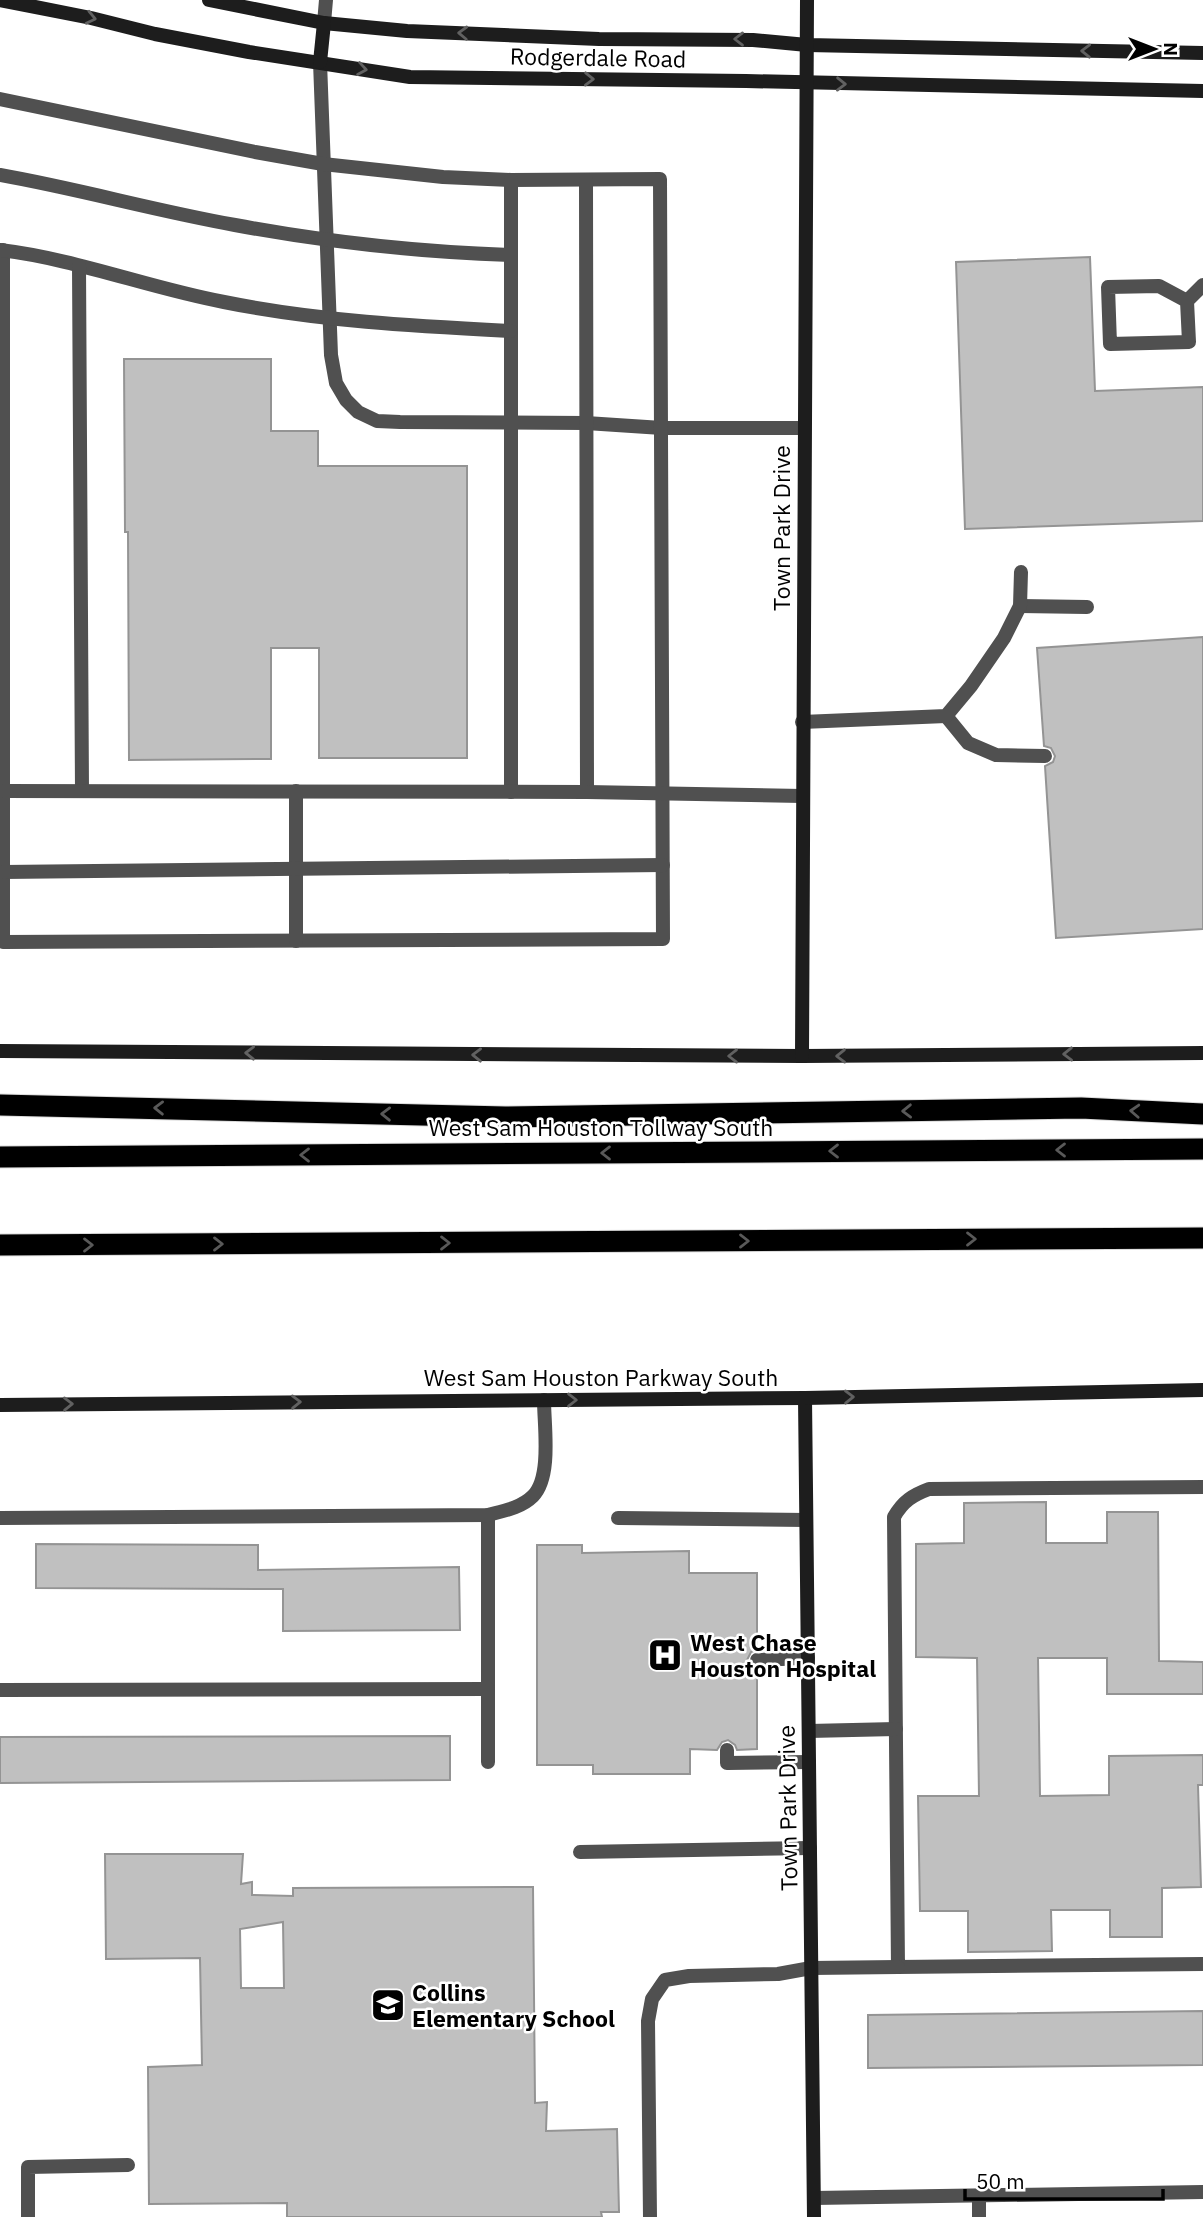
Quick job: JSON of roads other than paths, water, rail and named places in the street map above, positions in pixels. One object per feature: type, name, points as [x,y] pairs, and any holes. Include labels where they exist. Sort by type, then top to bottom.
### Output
[{"type":"highway","points":[[0,1105],[505,1117],[1082,1108],[1203,1114]]},
{"type":"highway","name":"West Sam Houston Tollway South","points":[[0,1157],[1203,1149]]},
{"type":"highway","points":[[0,1245],[1203,1237]]},
{"type":"highway","points":[[0,1262],[27,1245]]},
{"type":"street","name":"Rodgerdale Road","points":[[0,0],[249,52],[410,77],[1203,90]]},
{"type":"street","name":"Rodgerdale Road","points":[[209,0],[324,23],[407,32],[599,39],[753,40],[807,45],[1203,53]]},
{"type":"street","name":"Town Park Drive","points":[[802,1056],[807,0]]},
{"type":"street","points":[[320,62],[324,23]]},
{"type":"street","points":[[0,1051],[802,1056],[1203,1053]]},
{"type":"street","name":"West Sam Houston Parkway South","points":[[0,1405],[805,1398],[1203,1390]]},
{"type":"street","name":"Town Park Drive","points":[[805,1398],[814,2217]]},
{"type":"lane","points":[[324,23],[327,0]]},
{"type":"lane","points":[[320,62],[331,355],[336,383],[346,400],[358,412],[377,421],[586,423],[662,428],[804,428]]},
{"type":"lane","points":[[0,99],[323,164],[443,177],[511,180],[660,179],[662,428],[663,939],[3,942],[1,250],[79,266],[223,302],[409,326],[511,331]]},
{"type":"lane","points":[[0,174],[232,225],[326,240],[511,255]]},
{"type":"lane","points":[[511,180],[511,792]]},
{"type":"lane","points":[[586,180],[587,792]]},
{"type":"lane","points":[[79,266],[82,791]]},
{"type":"lane","points":[[1187,301],[1159,286],[1108,286],[1110,344],[1189,342],[1187,301],[1203,285]]},
{"type":"lane","points":[[803,722],[946,716],[971,686],[1004,638],[1020,606],[1021,572]]},
{"type":"lane","points":[[1020,606],[1087,607]]},
{"type":"lane","points":[[946,716],[968,743],[996,755],[1045,756]]},
{"type":"lane","points":[[3,790],[587,792],[802,796]]},
{"type":"lane","points":[[296,791],[296,941]]},
{"type":"lane","points":[[3,872],[663,865]]},
{"type":"lane","points":[[0,1518],[488,1515],[515,1508],[533,1496],[541,1483],[545,1471],[544,1400]]},
{"type":"lane","points":[[898,1967],[894,1517],[901,1506],[912,1496],[929,1489],[1203,1488]]},
{"type":"lane","points":[[488,1515],[488,1762]]},
{"type":"lane","points":[[618,1518],[806,1520]]},
{"type":"lane","points":[[757,1660],[808,1658]]},
{"type":"lane","points":[[0,1690],[488,1689]]},
{"type":"lane","points":[[809,1731],[896,1729]]},
{"type":"lane","points":[[727,1750],[727,1763],[809,1762]]},
{"type":"lane","points":[[580,1852],[810,1848]]},
{"type":"lane","points":[[650,2217],[648,2021],[652,1999],[665,1980],[689,1976],[778,1974],[811,1968],[1203,1964]]},
{"type":"lane","points":[[28,2217],[28,2167],[128,2165]]},
{"type":"lane","points":[[814,2199],[1203,2192]]},
{"type":"lane","points":[[979,2196],[979,2217]]},
{"type":"place","name":"West Chase Houston Hospital","points":[[665,1655]]},
{"type":"place","name":"Collins Elementary School","points":[[388,2005]]}]
